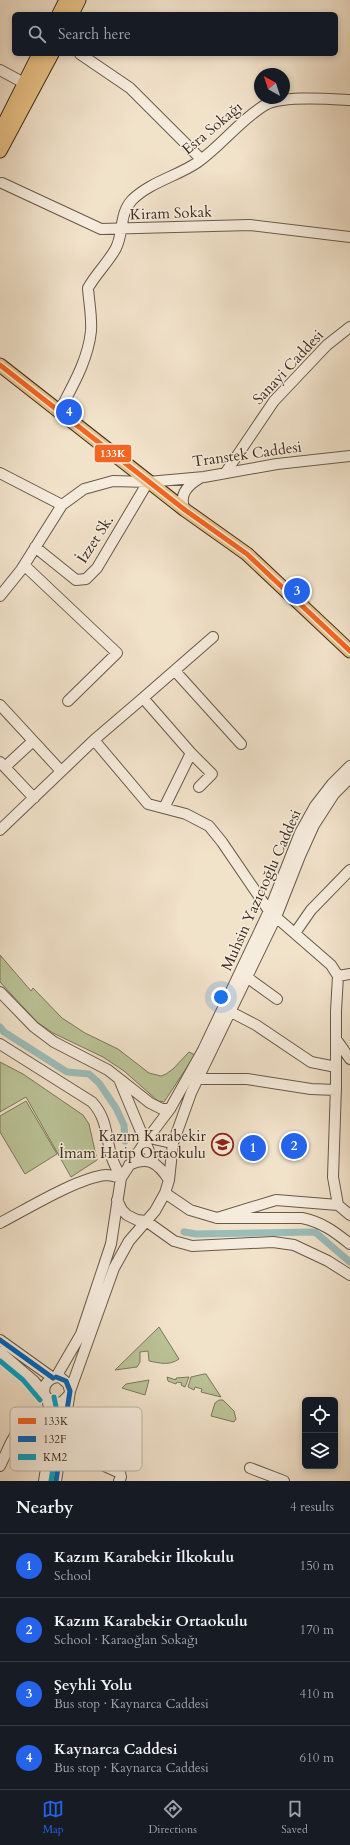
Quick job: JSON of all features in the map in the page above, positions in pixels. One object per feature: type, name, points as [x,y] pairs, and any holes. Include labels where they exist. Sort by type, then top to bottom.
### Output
[{"type":"main road","points":[[60,12],[66,0]]},
{"type":"main road","points":[[73,12],[79,0]]},
{"type":"main road","points":[[0,132],[38,56]]},
{"type":"main road","points":[[0,151],[51,56]]},
{"type":"main road","points":[[0,365],[60,410],[148,482],[247,554],[350,651]]},
{"type":"street","points":[[83,56],[130,88],[202,159]]},
{"type":"street","points":[[0,70],[24,83]]},
{"type":"street","name":"Esra Sokağı","points":[[60,410],[76,380],[88,352],[91,329],[88,288],[116,248],[125,210],[133,200],[156,184],[183,171],[202,159],[245,119],[266,104],[275,101],[327,99],[350,100]]},
{"type":"street","name":"Kiram Sokak","points":[[1,180],[101,229],[120,230],[250,225],[350,237]]},
{"type":"street","name":"Sanayi Caddesi","points":[[226,472],[274,401],[327,345],[350,327]]},
{"type":"street","name":"Transtek Caddesi","points":[[0,596],[24,565],[62,505],[77,492],[113,481],[148,482],[204,477],[226,472],[350,456]]},
{"type":"street","points":[[0,473],[62,505]]},
{"type":"street","points":[[185,510],[182,499],[186,489],[193,482],[204,477]]},
{"type":"street","name":"İzzet Sk.","points":[[35,547],[73,578],[80,580],[89,577],[104,558],[148,482]]},
{"type":"street","points":[[24,565],[117,653],[68,701]]},
{"type":"street","points":[[2,825],[34,798],[94,740],[213,637]]},
{"type":"street","points":[[175,671],[241,744]]},
{"type":"street","points":[[143,698],[191,753],[212,774],[199,787]]},
{"type":"street","points":[[0,705],[61,771]]},
{"type":"street","points":[[94,740],[148,804],[186,814],[209,826],[273,914],[332,965],[338,976],[333,1177],[338,1205]]},
{"type":"street","points":[[33,741],[2,764],[34,798]]},
{"type":"street","points":[[164,808],[191,753]]},
{"type":"street","name":"Muhsin Yazıcıoğlu Caddesi","points":[[67,1407],[69,1393],[91,1328],[114,1268],[129,1241],[157,1207],[165,1192],[169,1180],[173,1143],[191,1093],[248,978],[273,914],[300,833],[332,784],[350,766]]},
{"type":"street","name":"Muhsin Yazıcıoğlu Caddesi","points":[[55,1377],[81,1334],[111,1244],[121,1178],[170,1109],[203,1050],[273,914],[314,824],[334,794],[350,778]]},
{"type":"street","points":[[295,933],[312,910],[350,870]]},
{"type":"street","points":[[338,976],[350,974]]},
{"type":"street","points":[[248,978],[277,999]]},
{"type":"street","points":[[0,992],[39,1031],[54,1042],[97,1064],[150,1103],[162,1110],[170,1109]]},
{"type":"street","points":[[231,1012],[256,1025],[311,1062],[336,1067]]},
{"type":"street","points":[[336,1039],[349,1057]]},
{"type":"street","points":[[0,1044],[92,1102],[100,1110],[105,1122],[111,1156],[121,1178]]},
{"type":"street","points":[[118,1078],[149,1140],[154,1162],[169,1180]]},
{"type":"street","points":[[198,1079],[247,1079],[312,1089],[336,1090]]},
{"type":"street","points":[[149,1140],[166,1142]]},
{"type":"street","points":[[129,1166],[142,1161],[154,1162]]},
{"type":"street","points":[[0,1223],[74,1185],[108,1175],[121,1178]]},
{"type":"street","points":[[165,1192],[190,1210],[217,1218],[302,1218],[314,1221],[329,1228],[350,1244]]},
{"type":"street","points":[[117,1200],[122,1210],[127,1215],[137,1220],[146,1221],[174,1241],[192,1246],[273,1242],[294,1245],[328,1261],[350,1275]]},
{"type":"street","points":[[217,1218],[276,1200],[338,1205],[350,1215]]},
{"type":"street","points":[[0,1340],[55,1377],[66,1381],[69,1393],[65,1400],[52,1402],[28,1375],[0,1352]]},
{"type":"street","points":[[49,1407],[44,1391],[46,1383],[55,1377]]},
{"type":"street","points":[[0,1466],[10,1445]]},
{"type":"street","points":[[250,1468],[284,1481]]},
{"type":"street","points":[[40,1481],[45,1471]]},
{"type":"street","points":[[44,1481],[46,1471]]},
{"type":"street","name":"Muhsin Yazıcıoğlu Caddesi","points":[[56,1481],[58,1471]]},
{"type":"street","points":[[116,1471],[120,1473],[121,1476],[119,1481]]},
{"type":"green space","points":[[0,955],[31,991],[33,988],[62,1018],[85,1033],[118,1049],[149,1073],[161,1076],[173,1069],[189,1052],[195,1055],[164,1102],[158,1101],[124,1071],[103,1057],[53,1033],[37,1022],[0,982]]},
{"type":"green space","points":[[0,1062],[23,1074],[83,1115],[89,1124],[97,1160],[71,1177],[26,1097],[0,1112]]},
{"type":"green space","points":[[26,1101],[57,1154],[25,1174],[0,1132],[0,1116]]},
{"type":"green space","points":[[159,1327],[179,1359],[172,1363],[157,1363],[149,1361],[148,1351],[140,1352],[140,1362],[137,1367],[115,1370]]},
{"type":"green space","points":[[206,1374],[221,1397],[201,1392],[202,1389],[195,1387],[194,1390],[188,1387],[191,1377]]},
{"type":"green space","points":[[167,1377],[176,1380],[176,1378],[189,1377],[185,1387],[181,1385],[182,1383],[177,1382],[176,1384],[168,1381]]},
{"type":"green space","points":[[149,1380],[145,1395],[122,1388],[126,1384]]},
{"type":"green space","points":[[219,1400],[223,1400],[234,1411],[236,1419],[234,1422],[211,1416],[215,1403]]},
{"type":"waterway","points":[[0,1027],[4,1032],[67,1072],[89,1074],[99,1083],[116,1108],[124,1125],[125,1141]]},
{"type":"waterway","points":[[184,1232],[196,1234],[315,1232],[350,1262]]},
{"type":"transit line","name":"133K","points":[[0,365],[185,510],[247,554],[350,651]]},
{"type":"transit line","name":"132F","points":[[0,1340],[53,1378]]},
{"type":"transit line","name":"KM2","points":[[0,1361],[23,1380],[40,1400]]},
{"type":"transit line","name":"132F","points":[[56,1377],[66,1381],[70,1391],[68,1407]]},
{"type":"transit line","name":"KM2","points":[[54,1397],[56,1407]]},
{"type":"transit line","name":"KM2","points":[[51,1481],[53,1471]]},
{"type":"transit line","name":"132F","points":[[56,1481],[58,1471]]},
{"type":"place","name":"Kaynarca Caddesi","points":[[69,412]]},
{"type":"place","name":"Şeyhli Yolu","points":[[297,591]]},
{"type":"place","name":"Kazım Karabekir İmam Hatip Ortaokulu","points":[[222,1145]]},
{"type":"place","name":"Kazım Karabekir Ortaokulu","points":[[294,1146]]},
{"type":"place","name":"Kazım Karabekir İlkokulu","points":[[253,1148]]}]
